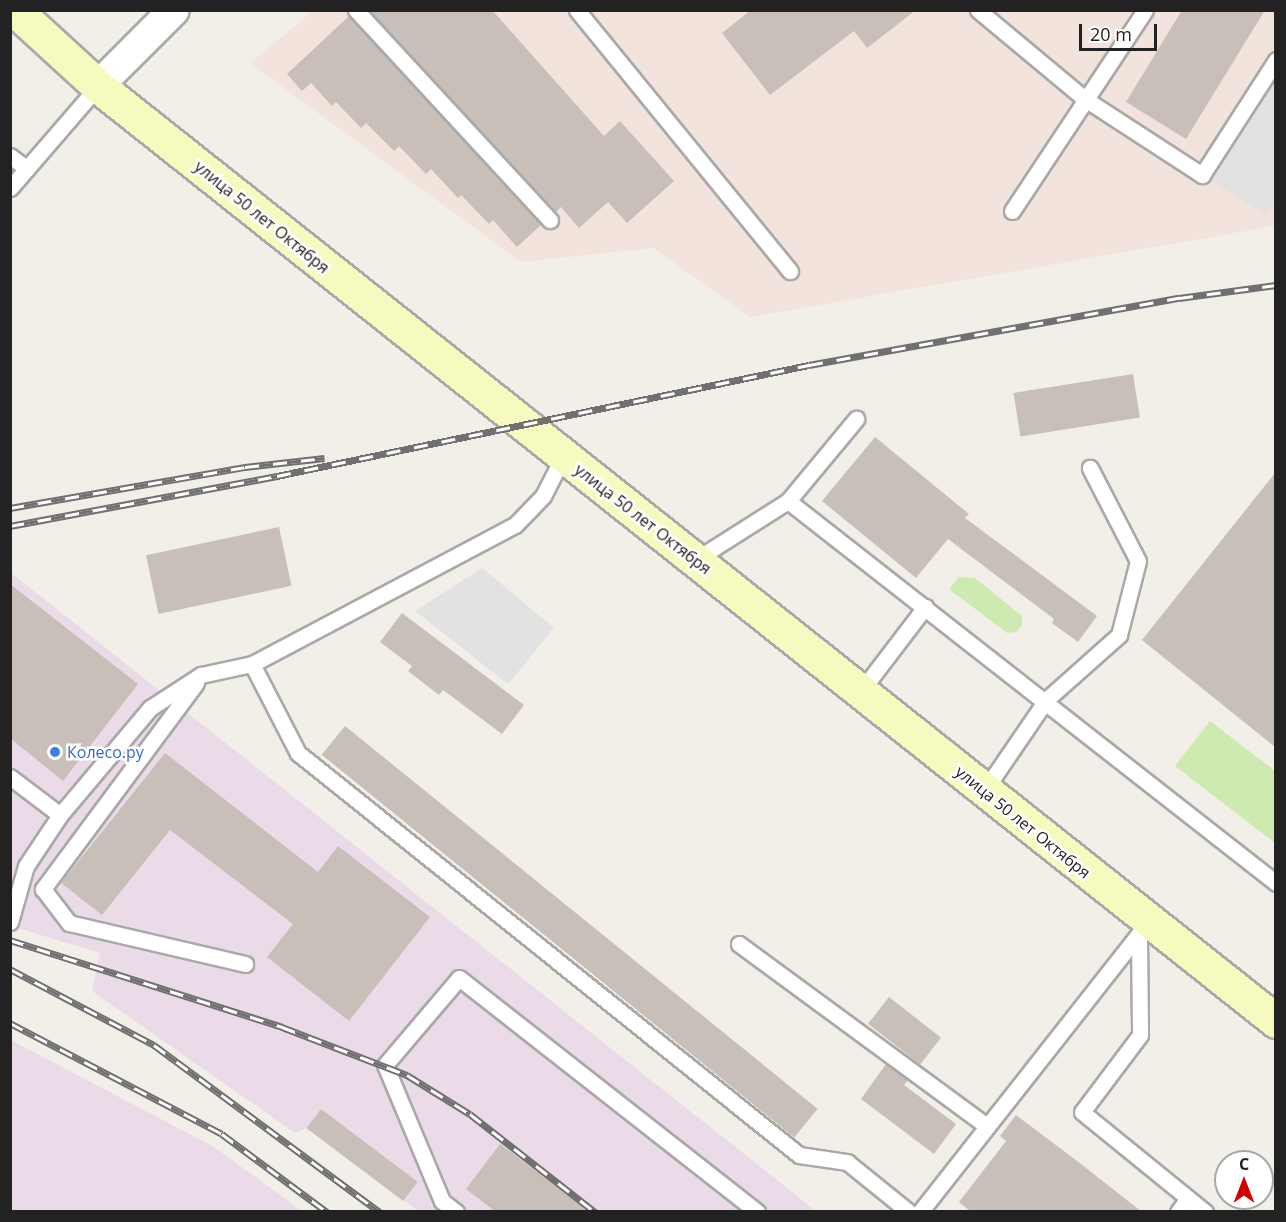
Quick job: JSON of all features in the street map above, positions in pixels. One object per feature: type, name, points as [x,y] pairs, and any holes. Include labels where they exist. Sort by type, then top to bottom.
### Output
[{"type":"main road","name":"улица 50 лет Октября","points":[[15,10],[98,86],[861,691],[984,791],[1144,927],[1275,1022]]},
{"type":"street","points":[[98,86],[174,10]]},
{"type":"lane","points":[[356,10],[550,220]]},
{"type":"lane","points":[[577,10],[790,271]]},
{"type":"lane","points":[[978,10],[1085,99],[1202,175],[1275,60]]},
{"type":"lane","points":[[1012,211],[1145,10]]},
{"type":"lane","points":[[10,188],[98,86]]},
{"type":"lane","points":[[10,156],[27,169]]},
{"type":"lane","points":[[696,560],[788,501],[856,419]]},
{"type":"lane","points":[[10,922],[26,866],[60,815],[150,708],[201,675],[252,664],[515,525],[543,496],[563,457]]},
{"type":"lane","points":[[984,791],[1046,700],[1119,635],[1138,561],[1090,468]]},
{"type":"lane","points":[[788,501],[1046,700],[1275,883]]},
{"type":"lane","points":[[861,691],[925,607]]},
{"type":"lane","points":[[252,664],[298,753],[799,1155],[847,1162],[909,1212]]},
{"type":"lane","points":[[201,675],[43,889],[69,923],[245,964]]},
{"type":"lane","points":[[10,777],[60,815]]},
{"type":"lane","points":[[920,1212],[1144,927]]},
{"type":"lane","points":[[1144,927],[1140,1035],[1083,1112],[1205,1212]]},
{"type":"lane","points":[[739,944],[987,1126]]},
{"type":"lane","points":[[456,1212],[442,1201],[385,1065],[459,978],[757,1212]]},
{"type":"lane","points":[[1178,1212],[1188,1198]]},
{"type":"shaded area","points":[[313,11],[1275,11],[1275,226],[750,317],[653,248],[521,262],[250,63]]},
{"type":"shaded area","points":[[1275,60],[1275,200],[1266,215],[1202,175]]},
{"type":"shaded area","points":[[482,568],[554,628],[508,684],[415,611]]},
{"type":"shaded area","points":[[10,572],[816,1211],[418,1211],[307,1128],[295,1133],[92,991],[100,953],[11,926]]},
{"type":"shaded area","points":[[11,1040],[214,1147],[302,1211],[11,1211]]},
{"type":"green space","points":[[959,577],[975,578],[1022,616],[1022,625],[1016,632],[1007,633],[949,589]]},
{"type":"green space","points":[[1210,721],[1275,771],[1275,843],[1175,766]]},
{"type":"building","points":[[375,10],[492,10],[604,136],[620,121],[674,181],[627,223],[608,202],[579,228],[561,207],[556,212],[372,13]]},
{"type":"building","points":[[751,10],[916,10],[867,48],[854,31],[770,95],[722,33]]},
{"type":"building","points":[[1182,10],[1265,10],[1186,139],[1126,102]]},
{"type":"building","points":[[349,16],[541,225],[517,247],[493,220],[489,224],[461,195],[458,198],[431,169],[426,174],[399,146],[394,151],[366,123],[361,128],[336,102],[332,106],[311,83],[302,91],[287,74]]},
{"type":"building","points":[[1133,374],[1140,417],[1020,436],[1013,393]]},
{"type":"building","points":[[875,437],[969,514],[965,518],[1097,616],[1078,642],[1052,623],[1054,619],[948,539],[916,578],[822,501]]},
{"type":"building","points":[[1275,473],[1275,747],[1142,640]]},
{"type":"building","points":[[279,527],[291,586],[158,614],[146,555]]},
{"type":"building","points":[[10,584],[138,684],[63,781],[10,738]]},
{"type":"building","points":[[402,613],[524,705],[502,734],[443,690],[439,695],[408,671],[412,666],[380,642]]},
{"type":"building","points":[[345,726],[818,1109],[794,1137],[322,755]]},
{"type":"building","points":[[165,753],[318,872],[338,846],[430,917],[349,1021],[267,957],[293,924],[170,830],[102,915],[61,883]]},
{"type":"building","points":[[889,997],[941,1038],[920,1064],[868,1024]]},
{"type":"building","points":[[886,1064],[908,1080],[904,1085],[956,1124],[934,1154],[861,1099]]},
{"type":"building","points":[[321,1109],[418,1182],[403,1201],[307,1128]]},
{"type":"building","points":[[1016,1115],[1142,1212],[971,1212],[959,1202],[1006,1141],[1000,1136]]},
{"type":"building","points":[[500,1144],[590,1212],[496,1212],[466,1189]]},
{"type":"railway","points":[[10,526],[277,476],[809,365],[1179,298],[1276,285]]},
{"type":"railway","points":[[10,508],[245,467],[324,458]]},
{"type":"railway","points":[[10,940],[282,1027],[407,1075],[470,1114],[595,1212]]},
{"type":"railway","points":[[10,969],[154,1045],[380,1212]]},
{"type":"railway","points":[[10,1023],[222,1134],[327,1212]]},
{"type":"place","name":"Колесо.ру","points":[[55,752]]}]
